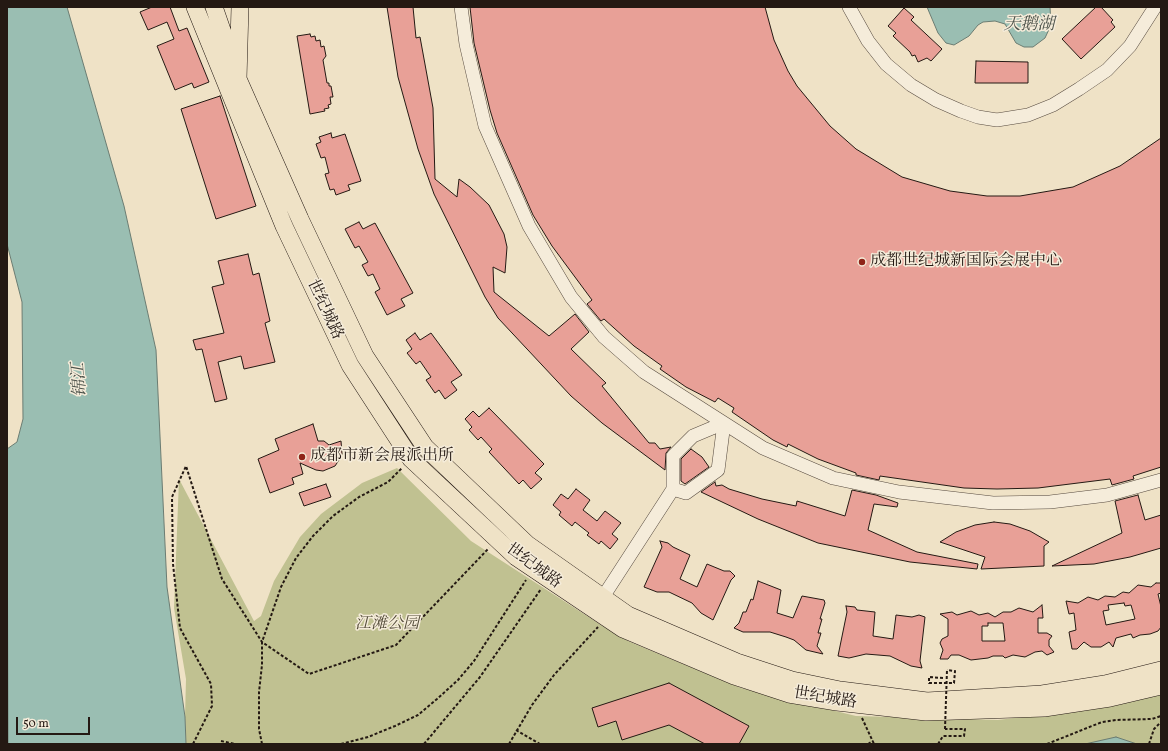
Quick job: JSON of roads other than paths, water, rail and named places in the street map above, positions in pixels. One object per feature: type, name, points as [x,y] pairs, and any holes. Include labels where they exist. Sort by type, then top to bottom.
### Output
[{"type":"main road","name":"世纪城路","points":[[195,7],[284,226],[350,365],[411,459],[516,557],[623,629],[734,676],[789,694],[837,702],[926,712],[1044,708],[1110,698],[1161,686]]},
{"type":"main road","name":"世纪城路","points":[[240,7],[238,79],[300,219],[365,356],[425,447],[527,544],[628,615],[737,662],[792,680],[840,690],[927,700],[1042,694],[1105,684],[1161,670]]},
{"type":"main road","points":[[208,38],[215,8]]},
{"type":"main road","points":[[215,8],[238,79]]},
{"type":"street","points":[[461,7],[466,44],[486,126],[529,226],[571,296],[604,337],[644,372],[763,448],[833,478],[899,492],[993,503],[1050,502],[1107,495],[1161,480]]},
{"type":"street","points":[[849,7],[868,42],[881,58],[911,85],[936,100],[961,111],[978,117],[997,120],[1028,115],[1053,105],[1080,89],[1107,70],[1130,46],[1155,7]]},
{"type":"street","points":[[673,489],[686,493],[718,470],[724,422]]},
{"type":"street","points":[[603,597],[673,489],[673,456],[693,436],[724,422]]},
{"type":"water","name":"锦江","points":[[7,7],[67,7],[124,206],[156,350],[167,587],[185,717],[186,744],[8,744],[7,449],[17,442],[23,419],[22,302],[7,244]]},
{"type":"water","name":"天鹅湖","points":[[927,7],[1050,7],[1051,25],[1045,38],[1033,47],[1024,47],[1016,43],[1005,24],[995,21],[983,22],[978,25],[969,36],[954,45],[946,43],[938,33]]},
{"type":"water","points":[[1116,737],[1137,744],[1085,744]]},
{"type":"place","name":"成都世纪城新国际会展中心","points":[[862,262]]},
{"type":"place","name":"成都市新会展派出所","points":[[302,457]]},
{"type":"park label","name":"江滩公园","points":[[387,625]]}]
